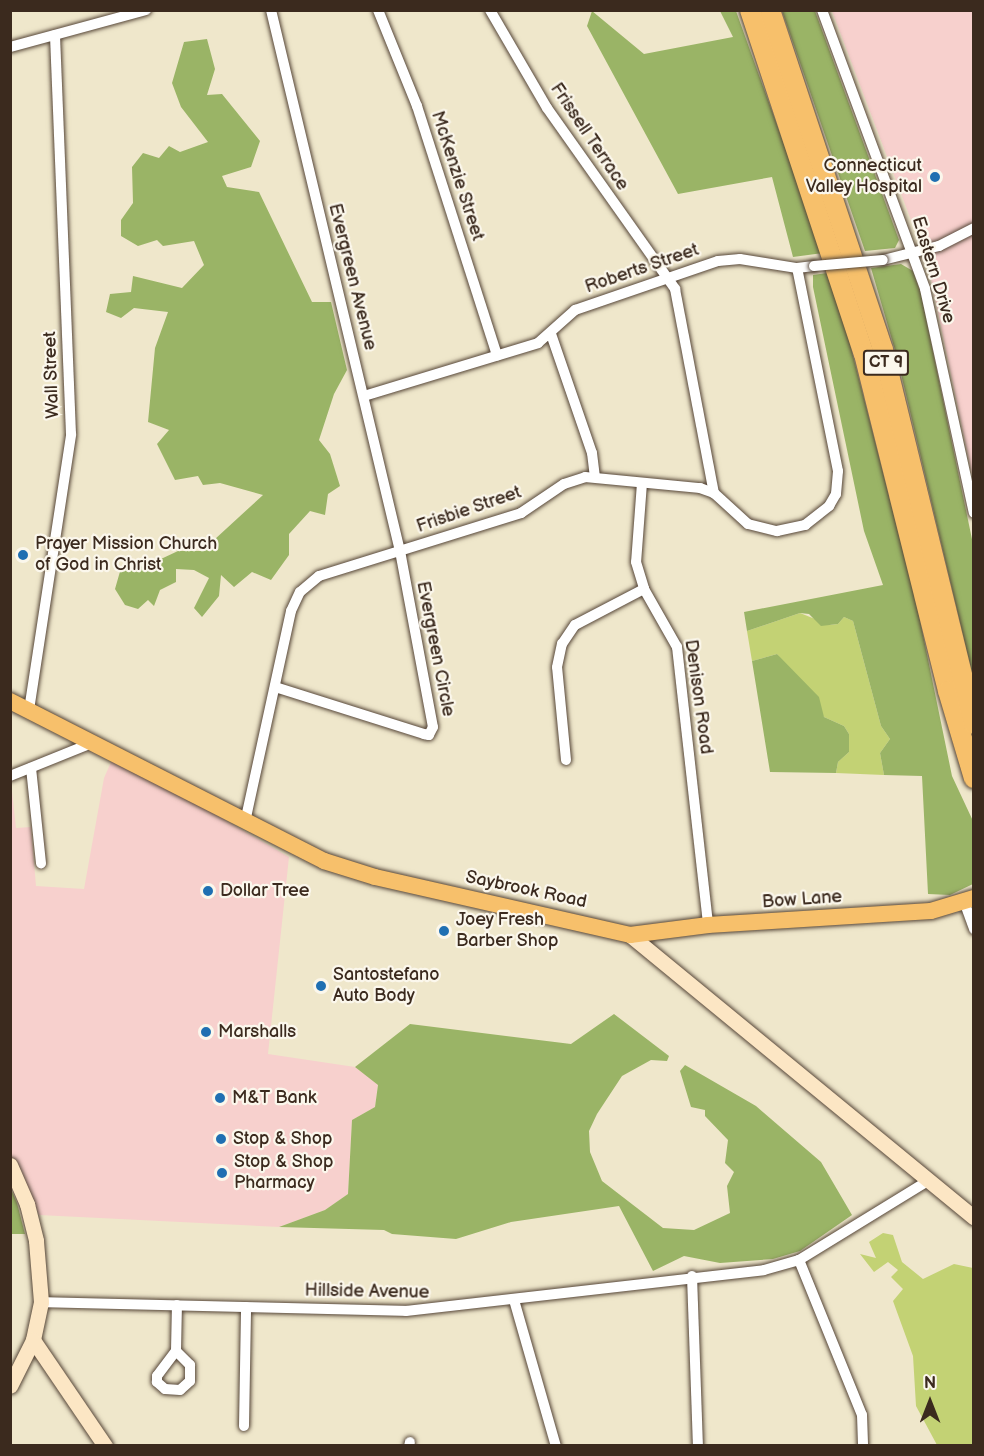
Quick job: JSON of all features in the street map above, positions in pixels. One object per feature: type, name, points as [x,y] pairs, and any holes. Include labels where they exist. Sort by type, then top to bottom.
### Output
[{"type":"highway","name":"CT 9","points":[[750,10],[864,354],[948,691],[974,778]]},
{"type":"highway","name":"CT 9","points":[[770,10],[883,350],[974,724]]},
{"type":"main road","name":"Saybrook Road","points":[[10,701],[324,861],[375,877],[630,934],[974,1218]]},
{"type":"main road","name":"Bow Lane","points":[[630,934],[708,925],[932,911],[969,901]]},
{"type":"main road","points":[[10,1166],[27,1204],[36,1241],[40,1302],[33,1340],[10,1386]]},
{"type":"main road","points":[[33,1340],[105,1446]]},
{"type":"street","points":[[10,47],[55,35],[103,16],[146,10]]},
{"type":"street","name":"Evergreen Avenue","points":[[271,10],[400,551]]},
{"type":"street","name":"McKenzie Street","points":[[378,10],[417,106],[497,355]]},
{"type":"street","name":"Frissell Terrace","points":[[490,10],[547,108],[675,289],[714,493]]},
{"type":"street","name":"Eastern Drive","points":[[822,10],[913,252],[935,326],[974,513]]},
{"type":"street","name":"Wall Street","points":[[28,710],[71,434],[55,35]]},
{"type":"street","name":"Roberts Street","points":[[364,396],[538,343],[551,334],[575,310],[729,259],[797,268],[883,260],[939,246],[974,228]]},
{"type":"street","points":[[714,493],[748,524],[777,531],[790,530],[805,525],[829,507],[839,482],[797,268]]},
{"type":"street","points":[[551,334],[592,453],[595,477]]},
{"type":"street","name":"Frisbie Street","points":[[245,822],[291,611],[308,583],[521,513],[564,484],[595,477],[714,493]]},
{"type":"street","name":"Denison Road","points":[[642,483],[635,545],[644,589],[677,647],[708,925]]},
{"type":"street","name":"Evergreen Circle","points":[[275,687],[431,733],[432,717],[400,551]]},
{"type":"street","points":[[566,760],[557,667],[562,644],[575,625],[644,589]]},
{"type":"street","points":[[10,776],[94,742]]},
{"type":"street","points":[[31,768],[41,863]]},
{"type":"street","points":[[969,901],[974,929]]},
{"type":"street","name":"Hillside Avenue","points":[[40,1302],[406,1311],[514,1300],[692,1276],[764,1270],[799,1260],[928,1181]]},
{"type":"street","points":[[799,1260],[862,1414],[863,1446]]},
{"type":"street","points":[[692,1276],[698,1446]]},
{"type":"street","points":[[514,1300],[556,1446]]},
{"type":"street","points":[[176,1352],[177,1305]]},
{"type":"street","points":[[244,1426],[246,1307]]},
{"type":"shaded area","name":"Connecticut Valley Hospital","points":[[832,11],[973,11],[973,479],[928,265]]},
{"type":"shaded area","points":[[112,760],[149,776],[289,857],[268,1054],[355,1067],[378,1084],[375,1107],[352,1120],[348,1194],[325,1210],[279,1227],[39,1215],[11,1156],[11,782],[16,828],[31,827],[36,886],[84,889],[104,778]]},
{"type":"green space","points":[[592,11],[644,54],[733,37],[720,11],[736,11],[823,253],[793,257],[772,177],[678,194],[587,26]]},
{"type":"green space","points":[[782,11],[815,11],[899,240],[895,248],[865,251]]},
{"type":"green space","points":[[207,39],[215,69],[207,95],[222,94],[260,141],[251,167],[222,176],[227,187],[259,192],[312,302],[331,302],[347,370],[334,394],[319,440],[330,454],[340,486],[328,494],[325,515],[310,511],[289,534],[289,555],[271,580],[252,572],[234,587],[221,575],[219,596],[202,617],[194,608],[209,578],[194,570],[176,569],[176,582],[160,590],[154,606],[148,600],[138,609],[125,605],[115,589],[121,568],[146,566],[178,551],[202,551],[263,495],[220,483],[203,485],[198,476],[175,480],[157,444],[169,430],[148,422],[155,348],[168,312],[134,308],[121,318],[106,312],[110,294],[131,292],[133,276],[182,288],[204,265],[194,241],[163,246],[157,240],[138,246],[121,236],[121,220],[133,203],[132,167],[143,153],[159,158],[169,146],[180,152],[208,142],[181,107],[172,83],[184,42]]},
{"type":"green space","points":[[901,264],[913,271],[921,294],[973,544],[973,677],[897,357],[871,268]]},
{"type":"green space","points":[[827,273],[833,278],[916,601],[952,776],[973,821],[973,884],[950,895],[928,894],[922,776],[884,775],[880,753],[890,739],[881,726],[853,621],[844,617],[838,624],[821,626],[809,614],[800,613],[747,631],[744,612],[883,585],[864,531],[813,287],[813,275]]},
{"type":"green space","points":[[800,613],[830,625],[838,624],[844,617],[853,621],[881,726],[890,739],[880,753],[884,775],[836,773],[838,762],[849,752],[849,734],[844,726],[824,717],[777,654],[752,661],[747,631]]},
{"type":"green space","points":[[777,654],[819,697],[824,717],[844,726],[849,734],[849,752],[838,762],[836,773],[770,772],[752,661]]},
{"type":"green space","points":[[614,1014],[669,1056],[667,1061],[651,1060],[622,1076],[597,1114],[589,1131],[590,1152],[602,1181],[663,1228],[694,1230],[730,1213],[727,1186],[734,1172],[725,1163],[728,1140],[705,1116],[705,1110],[691,1107],[680,1071],[685,1065],[756,1106],[821,1162],[852,1215],[800,1251],[773,1259],[720,1263],[684,1256],[653,1271],[619,1206],[511,1222],[456,1239],[392,1234],[384,1230],[279,1227],[325,1210],[348,1194],[352,1120],[375,1107],[378,1085],[355,1067],[410,1024],[571,1044]]},
{"type":"green space","points":[[11,1189],[17,1203],[25,1234],[11,1234]]},
{"type":"green space","points":[[883,1233],[893,1235],[902,1262],[923,1279],[954,1264],[973,1268],[973,1445],[937,1445],[916,1406],[913,1356],[893,1301],[903,1289],[891,1277],[898,1270],[888,1262],[874,1272],[860,1254],[876,1258],[869,1242]]},
{"type":"place","name":"Connecticut Valley Hospital","points":[[935,177]]},
{"type":"place","name":"Prayer Mission Church of God in Christ","points":[[23,555]]},
{"type":"place","name":"Dollar Tree","points":[[208,891]]},
{"type":"place","name":"Joey Fresh Barber Shop","points":[[444,931]]},
{"type":"place","name":"Santostefano Auto Body","points":[[321,986]]},
{"type":"place","name":"Marshalls","points":[[206,1032]]},
{"type":"place","name":"M&T Bank","points":[[220,1098]]},
{"type":"place","name":"Stop & Shop","points":[[221,1139]]},
{"type":"place","name":"Stop & Shop Pharmacy","points":[[222,1173]]}]
